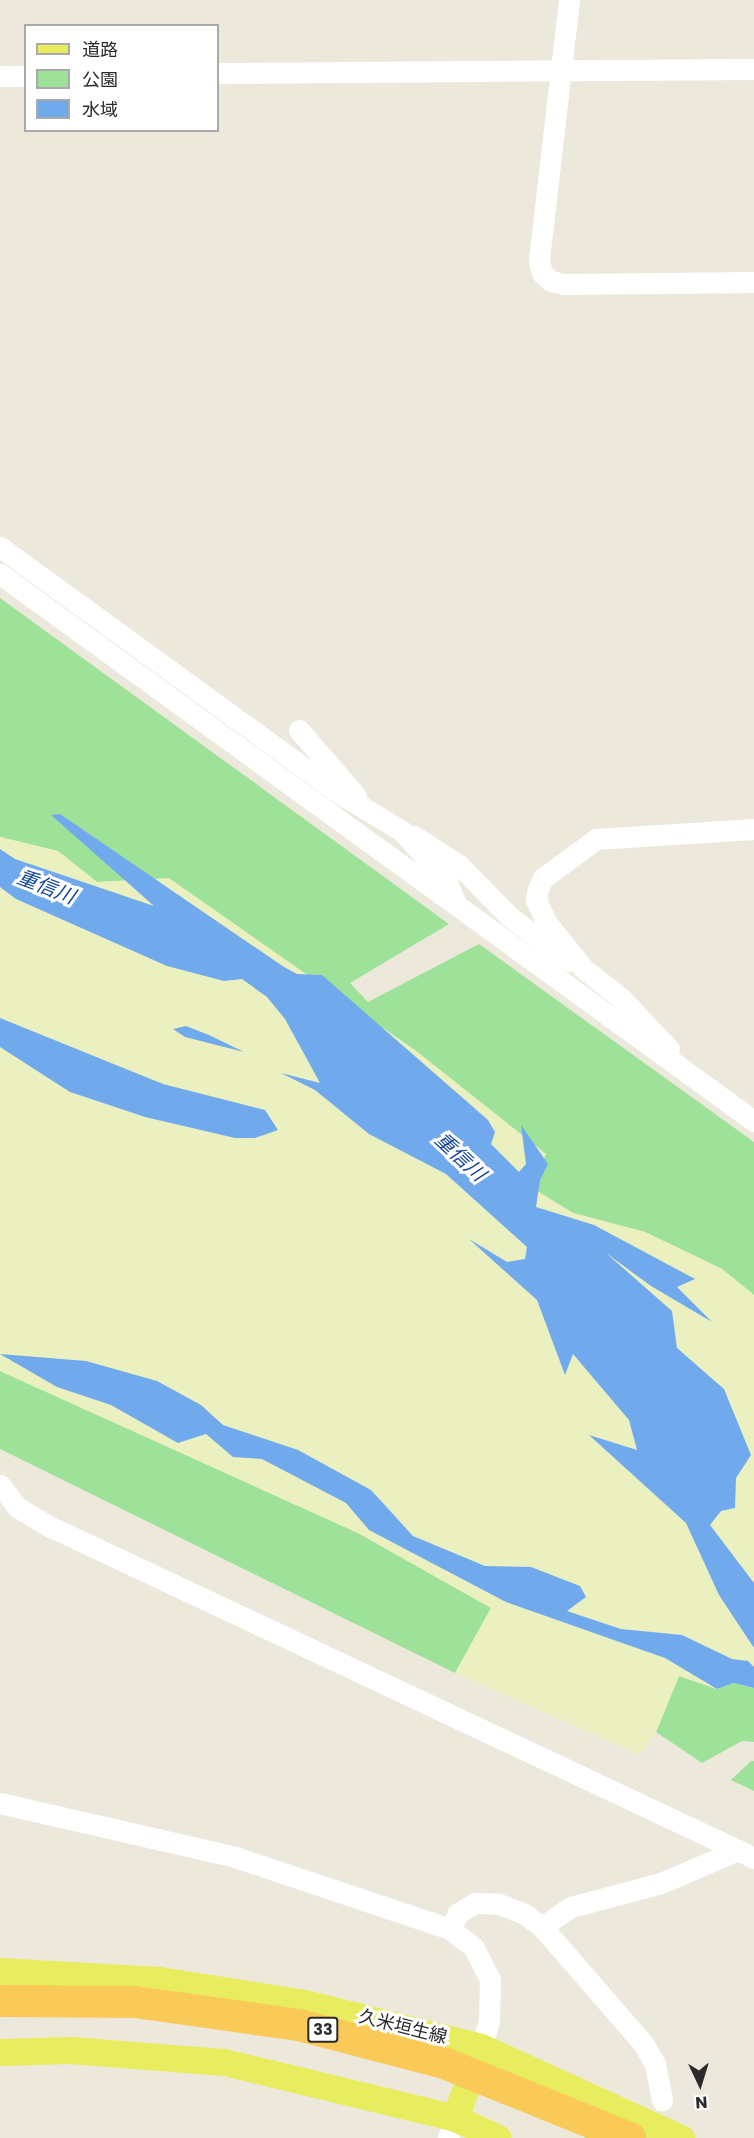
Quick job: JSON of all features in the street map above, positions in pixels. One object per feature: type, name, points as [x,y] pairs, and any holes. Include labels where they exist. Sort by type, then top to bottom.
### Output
[{"type":"highway","name":"33","points":[[0,2001],[135,2002],[309,2027],[444,2062],[630,2138]]},
{"type":"main road","name":"久米垣生線","points":[[0,1971],[66,1973],[222,1987],[305,2003],[481,2047],[681,2138]]},
{"type":"main road","points":[[452,2128],[481,2047]]},
{"type":"main road","points":[[0,2052],[71,2050],[224,2062],[452,2128],[498,2138]]},
{"type":"street","points":[[569,0],[539,261],[542,273],[551,281],[562,284],[754,282]]},
{"type":"street","points":[[219,73],[754,69]]},
{"type":"street","points":[[0,76],[24,76]]},
{"type":"street","points":[[0,547],[334,790],[459,865],[510,917],[561,958],[584,969]]},
{"type":"street","points":[[0,574],[754,1121]]},
{"type":"street","points":[[299,730],[364,806]]},
{"type":"street","points":[[684,1070],[666,1044],[584,969],[539,909],[538,889],[552,870],[596,839],[754,829]]},
{"type":"street","points":[[402,831],[447,882],[456,905]]},
{"type":"street","points":[[0,1485],[17,1507],[49,1526],[746,1854]]},
{"type":"street","points":[[0,1803],[225,1854],[450,1929],[474,1948],[490,1979],[490,2013],[481,2047]]},
{"type":"street","points":[[542,1927],[571,1907],[661,1883],[746,1854]]},
{"type":"street","points":[[450,1929],[458,1913],[475,1904],[499,1904],[523,1913],[542,1927],[643,2043],[655,2064],[662,2100]]},
{"type":"green space","points":[[0,598],[449,924],[350,983],[368,1002],[479,944],[754,1142],[754,1295],[722,1269],[645,1232],[573,1213],[529,1186],[546,1154],[416,1051],[169,879],[97,882],[58,851],[0,837]]},
{"type":"green space","points":[[0,1371],[358,1533],[491,1608],[455,1673],[0,1449]]},
{"type":"green space","points":[[679,1676],[717,1689],[734,1683],[754,1688],[754,1742],[742,1741],[702,1763],[656,1732]]},
{"type":"green space","points":[[751,1761],[754,1761],[754,1791],[731,1780]]},
{"type":"sand","points":[[0,837],[58,851],[97,882],[169,878],[416,1051],[546,1154],[530,1187],[573,1213],[645,1232],[722,1269],[754,1295],[754,1688],[734,1683],[717,1689],[679,1676],[656,1732],[640,1755],[455,1673],[491,1608],[358,1533],[0,1371]]},
{"type":"water","name":"重信川","points":[[60,814],[284,967],[297,974],[322,975],[488,1120],[495,1132],[491,1144],[519,1172],[526,1164],[521,1125],[548,1164],[540,1180],[536,1207],[594,1225],[695,1279],[677,1287],[712,1322],[651,1286],[606,1253],[672,1311],[677,1348],[724,1389],[751,1455],[736,1478],[735,1508],[721,1511],[710,1525],[754,1583],[754,1648],[719,1595],[686,1523],[589,1435],[637,1450],[629,1420],[573,1354],[565,1375],[537,1300],[469,1239],[507,1262],[525,1259],[527,1247],[446,1174],[369,1134],[315,1090],[281,1073],[320,1083],[285,1019],[267,997],[242,979],[224,981],[167,966],[16,899],[0,887],[0,849],[15,859],[154,906],[51,815]]},
{"type":"water","points":[[0,1018],[163,1084],[265,1110],[278,1130],[255,1138],[235,1138],[145,1117],[70,1092],[0,1047]]},
{"type":"water","points":[[186,1026],[244,1052],[185,1037],[173,1029]]},
{"type":"water","points":[[0,1354],[86,1361],[157,1381],[201,1405],[223,1425],[298,1450],[371,1490],[413,1536],[485,1566],[531,1567],[580,1586],[586,1597],[567,1611],[621,1629],[682,1635],[732,1659],[748,1661],[754,1667],[754,1688],[734,1683],[717,1689],[665,1658],[506,1602],[369,1530],[346,1503],[262,1459],[233,1457],[206,1434],[178,1443],[111,1405],[57,1387]]}]
